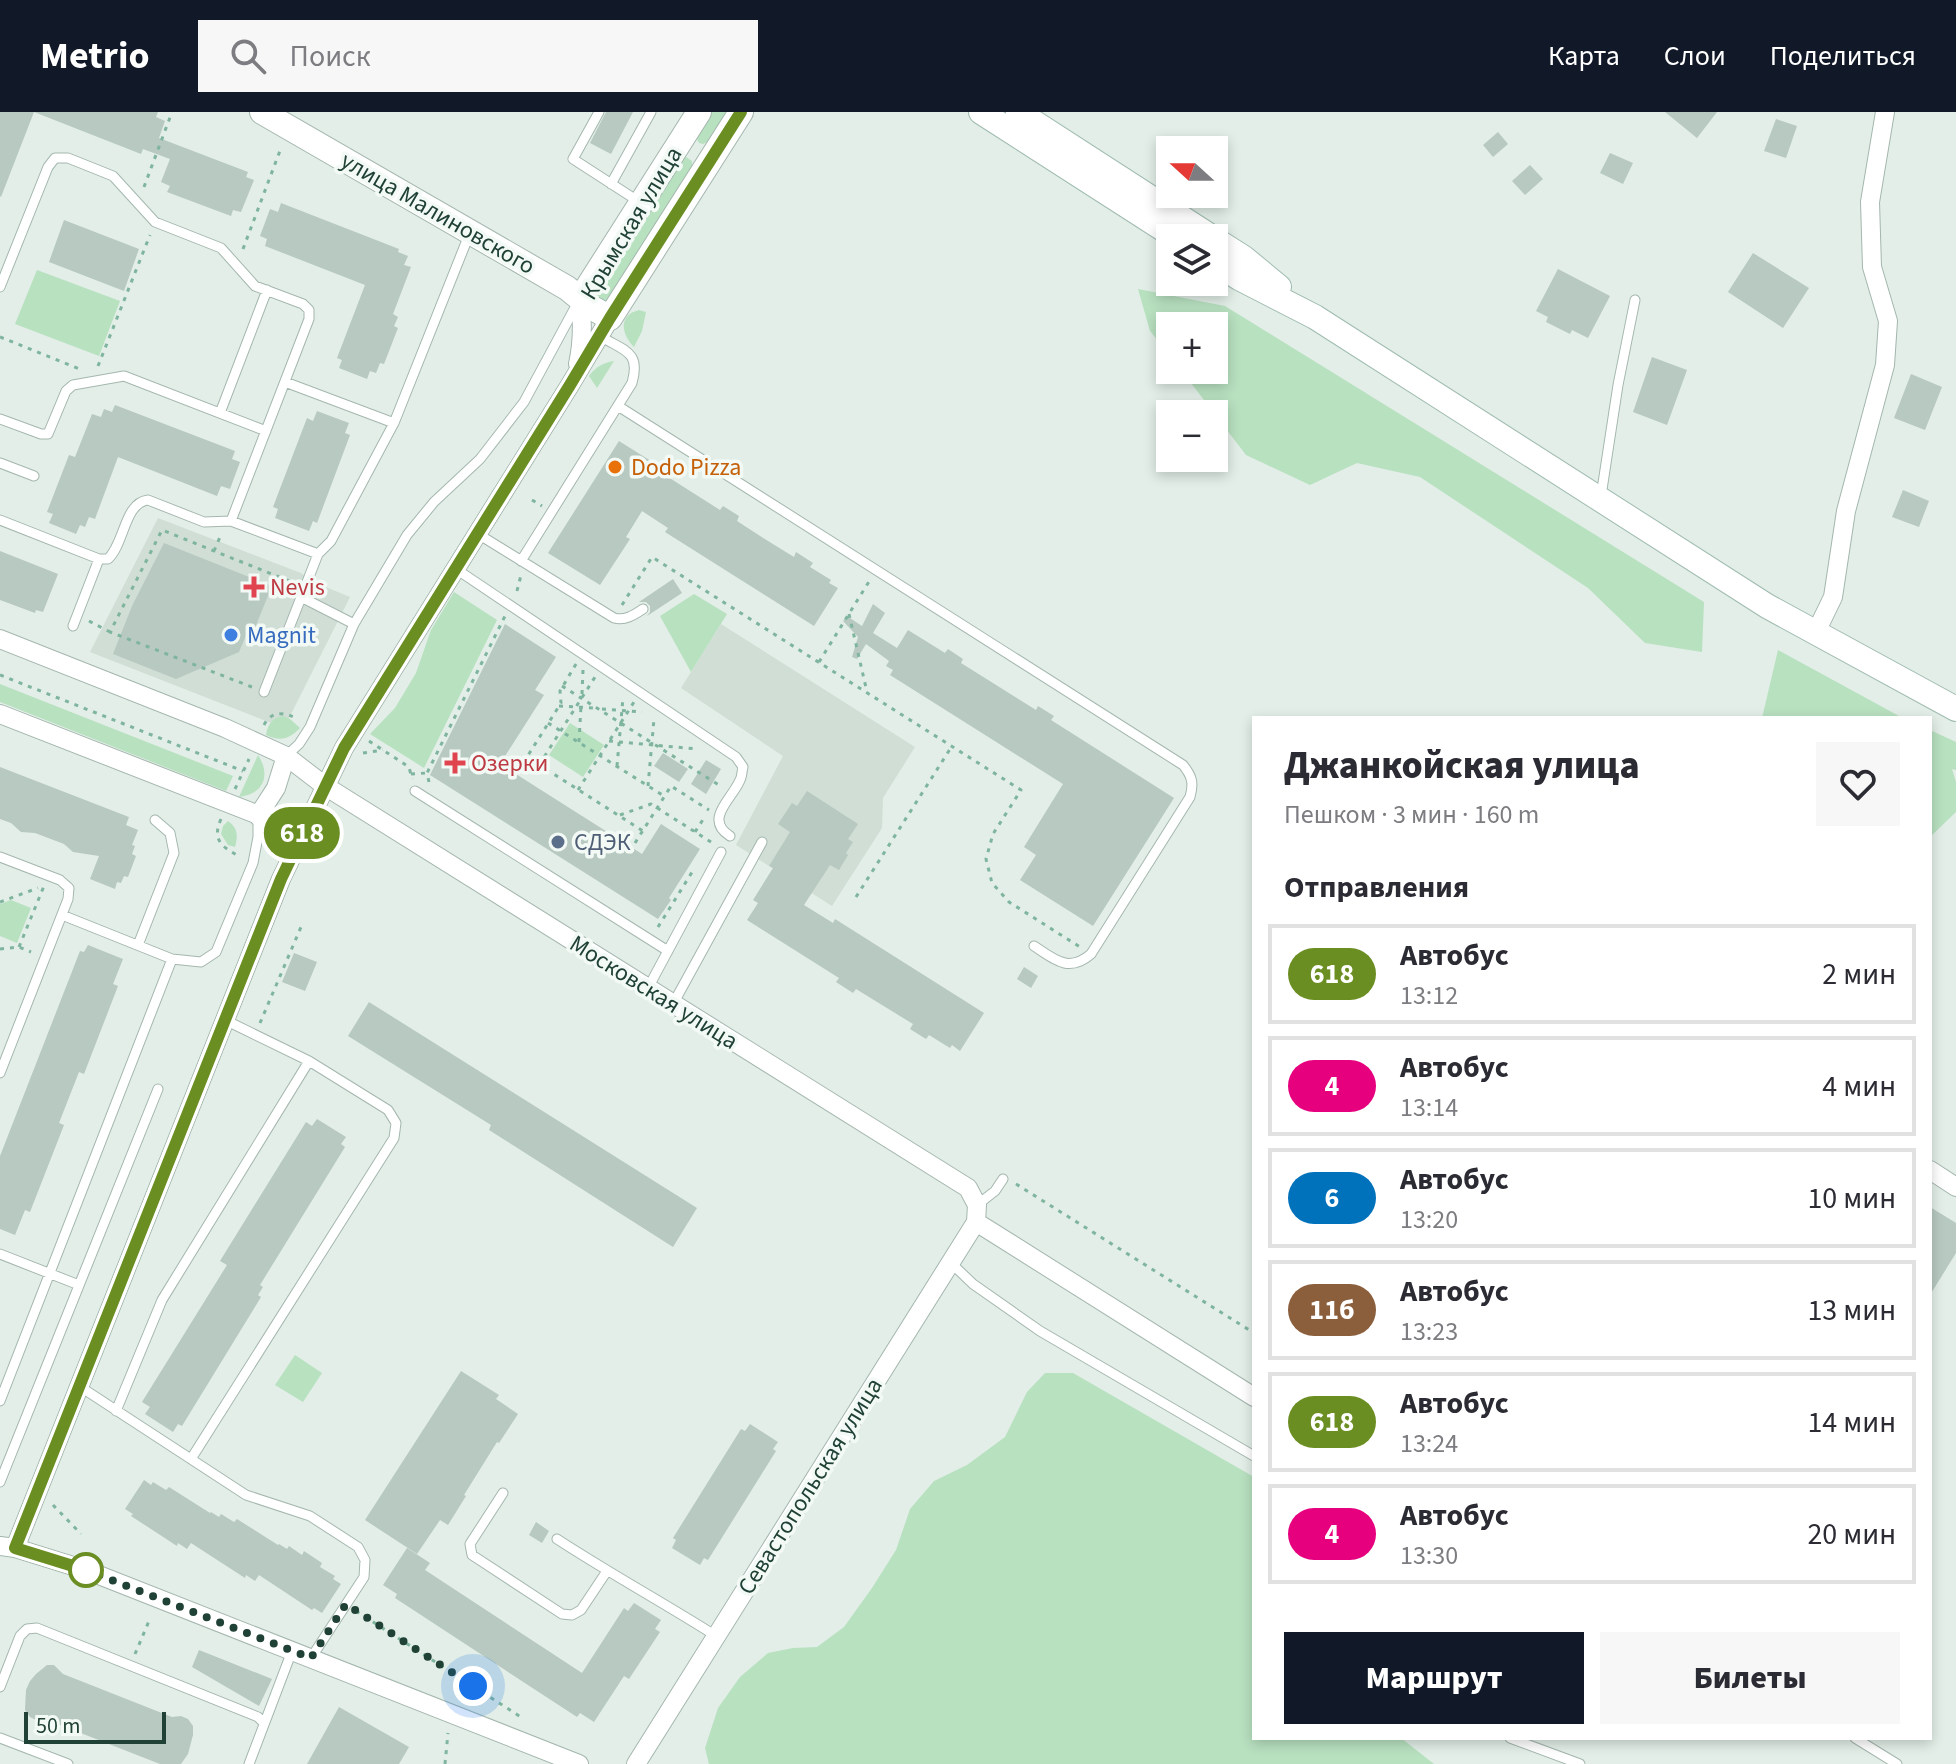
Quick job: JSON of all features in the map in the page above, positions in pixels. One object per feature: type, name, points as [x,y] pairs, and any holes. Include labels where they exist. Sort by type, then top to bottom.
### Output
[{"type":"main road","name":"улица Малиновского","points":[[262,112],[567,288],[605,327]]},
{"type":"main road","name":"Крымская улица","points":[[580,299],[699,112]]},
{"type":"main road","name":"Крымская улица","points":[[605,327],[741,112]]},
{"type":"main road","points":[[981,112],[1156,224]]},
{"type":"main road","points":[[1018,112],[1192,224]]},
{"type":"main road","points":[[680,141],[710,160]]},
{"type":"main road","points":[[1228,247],[1315,317]]},
{"type":"main road","points":[[1228,271],[1315,317],[1767,606],[1956,709]]},
{"type":"street","points":[[1816,632],[1833,597],[1846,511],[1885,365],[1888,321],[1872,267],[1870,202],[1885,112]]},
{"type":"street","name":"Крымская улица","points":[[570,385],[582,343],[580,299]]},
{"type":"street","name":"Крымская улица","points":[[7,1547],[79,1386],[302,832],[344,748],[605,327]]},
{"type":"street","points":[[0,639],[225,728],[286,756],[276,788],[258,816]]},
{"type":"street","points":[[0,714],[302,832]]},
{"type":"street","name":"Московская улица","points":[[286,756],[325,786],[968,1188],[976,1214],[1252,1396]]},
{"type":"street","points":[[1932,1171],[1956,1187]]},
{"type":"street","name":"Севастопольская улица","points":[[636,1764],[950,1262],[976,1214]]},
{"type":"street","points":[[7,1547],[86,1570],[450,1713],[551,1759],[579,1764]]},
{"type":"lane","points":[[599,112],[573,159],[641,203]]},
{"type":"lane","points":[[611,184],[651,112]]},
{"type":"lane","points":[[0,287],[4,266],[48,167],[55,158],[68,158],[113,176],[155,222],[221,248],[255,286],[303,304],[309,310],[309,319],[231,521]]},
{"type":"lane","points":[[264,692],[318,554],[331,541],[394,423],[470,232]]},
{"type":"lane","points":[[220,413],[267,290]]},
{"type":"lane","points":[[286,756],[310,727],[354,624],[407,535],[434,502],[480,459],[524,402],[580,299]]},
{"type":"lane","points":[[1600,500],[1635,300]]},
{"type":"lane","points":[[521,561],[632,383],[637,368],[633,357],[605,327]]},
{"type":"lane","points":[[0,419],[48,434],[66,391],[73,385],[95,378],[124,376],[266,431]]},
{"type":"lane","points":[[285,382],[394,423]]},
{"type":"lane","points":[[618,406],[1183,765],[1191,774],[1193,786],[1190,797],[1091,954],[1082,962],[1069,965],[1034,946]]},
{"type":"lane","points":[[0,463],[34,476]]},
{"type":"lane","points":[[0,520],[99,559],[108,559],[115,553],[133,507],[139,501],[148,500],[204,522],[231,521],[318,554]]},
{"type":"lane","points":[[478,534],[614,618],[631,617],[643,609]]},
{"type":"lane","points":[[73,626],[99,559]]},
{"type":"lane","points":[[456,569],[736,757],[743,767],[741,779],[720,812],[719,822],[730,836]]},
{"type":"lane","points":[[303,592],[354,624]]},
{"type":"lane","points":[[415,791],[668,951]]},
{"type":"lane","points":[[62,915],[172,959],[201,962],[216,952],[253,863],[258,816]]},
{"type":"lane","points":[[138,945],[174,853],[170,833],[155,820]]},
{"type":"lane","points":[[673,1004],[762,842]]},
{"type":"lane","points":[[648,988],[721,852]]},
{"type":"lane","points":[[0,857],[60,880],[69,888],[68,899],[0,1073]]},
{"type":"lane","points":[[0,1401],[172,959]]},
{"type":"lane","points":[[191,1459],[394,1138],[396,1123],[388,1110],[309,1061],[225,1020]]},
{"type":"lane","points":[[116,1411],[162,1300],[309,1061]]},
{"type":"lane","points":[[0,1482],[158,1089]]},
{"type":"lane","points":[[976,1214],[1003,1179]]},
{"type":"lane","points":[[0,1254],[79,1285]]},
{"type":"lane","points":[[950,1262],[973,1284],[1040,1331],[1252,1455]]},
{"type":"lane","points":[[79,1386],[246,1495],[310,1516],[358,1547],[365,1560],[364,1577],[311,1658]]},
{"type":"lane","points":[[503,1493],[470,1544],[472,1555],[562,1614],[572,1615],[581,1610],[607,1571]]},
{"type":"lane","points":[[557,1539],[716,1636]]},
{"type":"lane","points":[[0,1687],[3,1668],[20,1636],[27,1629],[37,1628],[258,1717],[264,1723]]},
{"type":"lane","points":[[249,1764],[292,1651]]},
{"type":"lane","points":[[0,1738],[68,1764]]},
{"type":"lane","points":[[1515,1740],[1580,1764]]},
{"type":"lane","points":[[1858,1740],[1897,1764]]},
{"type":"path","points":[[138,203],[172,112]]},
{"type":"path","points":[[237,265],[284,141]]},
{"type":"path","points":[[0,337],[95,378],[155,222]]},
{"type":"path","points":[[110,632],[162,530],[303,592]]},
{"type":"path","points":[[614,618],[652,557],[1021,790],[993,834],[986,859],[992,883],[1009,902],[1091,954]]},
{"type":"path","points":[[429,784],[427,773],[519,587],[521,561]]},
{"type":"path","points":[[819,662],[876,570]]},
{"type":"path","points":[[849,614],[867,692]]},
{"type":"path","points":[[77,615],[110,632],[264,692]]},
{"type":"path","points":[[582,698],[583,668],[577,663],[562,686],[561,703],[527,757],[643,831]]},
{"type":"path","points":[[0,675],[243,771]]},
{"type":"path","points":[[539,765],[596,676],[605,682]]},
{"type":"path","points":[[562,686],[723,788],[718,795]]},
{"type":"path","points":[[578,790],[640,692]]},
{"type":"path","points":[[617,766],[623,694],[654,715],[648,786]]},
{"type":"path","points":[[559,706],[650,712]]},
{"type":"path","points":[[578,707],[579,742]]},
{"type":"path","points":[[261,732],[267,719],[283,713],[310,727]]},
{"type":"path","points":[[548,723],[664,796]]},
{"type":"path","points":[[365,739],[409,767],[415,791]]},
{"type":"path","points":[[609,741],[705,749],[692,741]]},
{"type":"path","points":[[856,897],[952,746]]},
{"type":"path","points":[[355,754],[383,750]]},
{"type":"path","points":[[233,794],[252,752]]},
{"type":"path","points":[[411,774],[427,773]]},
{"type":"path","points":[[635,843],[671,786],[709,810]]},
{"type":"path","points":[[695,832],[714,802]]},
{"type":"path","points":[[618,815],[651,804],[711,842],[714,838]]},
{"type":"path","points":[[223,816],[217,834],[220,843],[230,852],[253,863]]},
{"type":"path","points":[[657,931],[696,867]]},
{"type":"path","points":[[0,902],[44,886],[19,947]]},
{"type":"path","points":[[255,1034],[301,927]]},
{"type":"path","points":[[0,949],[19,947],[45,958]]},
{"type":"path","points":[[1024,1188],[1252,1332]]},
{"type":"path","points":[[47,1498],[81,1534]]},
{"type":"path","points":[[346,1604],[524,1719]]},
{"type":"path","points":[[131,1666],[149,1621]]},
{"type":"path","points":[[445,1764],[450,1713]]},
{"type":"shaded area","points":[[158,518],[301,573],[350,597],[284,728],[90,652]]},
{"type":"shaded area","points":[[721,624],[915,747],[883,798],[882,828],[832,906],[736,845],[783,756],[681,688]]},
{"type":"green space","points":[[710,112],[727,112],[709,141],[699,143],[696,137]]},
{"type":"green space","points":[[682,158],[692,161],[692,168],[605,304],[596,301],[596,294]]},
{"type":"green space","points":[[37,270],[120,301],[99,356],[15,324]]},
{"type":"green space","points":[[1138,289],[1156,293],[1156,296],[1174,296],[1225,306],[1704,602],[1702,652],[1645,643],[1588,588],[1420,477],[1357,463],[1310,485],[1246,455],[1228,431],[1228,400],[1204,400],[1192,384],[1228,384],[1228,312],[1156,312],[1156,338],[1150,331]]},
{"type":"green space","points":[[639,310],[646,312],[634,347],[626,336],[624,326],[628,316]]},
{"type":"green space","points":[[614,361],[597,388],[589,376],[600,366]]},
{"type":"green space","points":[[454,592],[497,620],[424,768],[370,734],[395,708],[416,673],[431,630]]},
{"type":"green space","points":[[694,594],[727,614],[691,672],[660,616]]},
{"type":"green space","points":[[1778,650],[1899,716],[1762,716]]},
{"type":"green space","points":[[0,684],[233,776],[226,791],[0,702]]},
{"type":"green space","points":[[283,716],[300,728],[284,738],[266,735],[271,722]]},
{"type":"green space","points":[[570,723],[604,745],[583,777],[549,755]]},
{"type":"green space","points":[[1932,731],[1956,742],[1956,770],[1952,769],[1956,782],[1956,812],[1932,835]]},
{"type":"green space","points":[[258,755],[264,770],[263,782],[254,792],[239,797]]},
{"type":"green space","points":[[228,821],[236,832],[235,847],[228,845],[221,834]]},
{"type":"green space","points":[[11,900],[31,908],[17,943],[0,936],[0,904]]},
{"type":"green space","points":[[295,1355],[322,1373],[303,1402],[275,1385]]},
{"type":"green space","points":[[1045,1373],[1073,1373],[1252,1476],[1252,1740],[1404,1740],[1434,1764],[709,1764],[705,1748],[718,1708],[740,1677],[768,1653],[817,1647],[844,1627],[896,1550],[910,1509],[934,1481],[967,1465],[1005,1437],[1027,1392]]},
{"type":"building","points":[[0,112],[34,112],[1,197],[0,196]]},
{"type":"building","points":[[34,112],[158,112],[156,117],[165,121],[159,138],[248,172],[246,177],[254,180],[241,212],[233,210],[231,216],[167,192],[170,186],[161,182],[170,159],[143,149],[141,154]]},
{"type":"building","points":[[606,112],[633,112],[611,154],[590,143]]},
{"type":"building","points":[[1665,112],[1717,112],[1697,138]]},
{"type":"building","points":[[1776,119],[1797,126],[1786,158],[1764,151]]},
{"type":"building","points":[[1498,132],[1508,144],[1493,157],[1483,145]]},
{"type":"building","points":[[1610,153],[1633,163],[1623,184],[1600,173]]},
{"type":"building","points":[[1530,165],[1543,179],[1525,195],[1512,181]]},
{"type":"building","points":[[281,203],[399,249],[398,252],[408,256],[404,265],[411,267],[393,314],[398,317],[394,326],[398,328],[384,364],[380,363],[376,373],[370,371],[367,379],[339,368],[342,360],[337,358],[365,285],[265,246],[267,239],[260,236],[270,209],[278,212]]},
{"type":"building","points":[[64,220],[139,249],[124,291],[49,262]]},
{"type":"building","points":[[1753,253],[1809,288],[1783,328],[1728,292]]},
{"type":"building","points":[[1558,269],[1610,296],[1588,338],[1572,330],[1570,334],[1546,322],[1548,317],[1536,311]]},
{"type":"building","points":[[1652,357],[1687,370],[1667,425],[1633,412]]},
{"type":"building","points":[[1911,374],[1942,387],[1925,430],[1894,418]]},
{"type":"building","points":[[115,405],[235,451],[232,459],[240,462],[230,489],[221,486],[217,496],[118,457],[95,519],[89,517],[85,527],[80,525],[76,534],[49,523],[53,514],[47,512],[69,455],[75,457],[92,414],[101,417],[104,409],[112,412]]},
{"type":"building","points":[[317,411],[349,423],[345,433],[350,435],[317,523],[313,521],[309,531],[275,518],[278,509],[273,507],[307,418],[313,421]]},
{"type":"building","points":[[619,441],[720,510],[723,506],[739,516],[737,521],[768,541],[794,557],[796,552],[813,563],[810,567],[831,580],[829,583],[838,588],[814,626],[665,532],[668,528],[642,511],[626,537],[630,539],[600,585],[548,553]]},
{"type":"building","points":[[1903,490],[1929,501],[1919,527],[1892,517]]},
{"type":"building","points":[[164,543],[272,586],[252,635],[247,633],[239,652],[176,679],[113,654],[132,606]]},
{"type":"building","points":[[0,551],[58,574],[43,612],[36,610],[35,613],[0,600]]},
{"type":"building","points":[[673,579],[682,593],[647,616],[650,606],[639,602]]},
{"type":"building","points":[[873,604],[885,613],[873,633],[897,648],[908,630],[945,653],[948,649],[963,659],[961,663],[1036,710],[1038,706],[1054,716],[1051,720],[1174,798],[1093,926],[1020,880],[1036,855],[1024,847],[1063,784],[890,675],[893,670],[886,666],[889,661],[866,644],[857,659],[852,657],[858,637],[843,621],[847,616],[862,626]]},
{"type":"building","points":[[505,624],[556,657],[535,690],[544,695],[500,764],[642,854],[661,824],[700,849],[658,919],[430,775]]},
{"type":"building","points":[[663,753],[688,769],[679,782],[654,766]]},
{"type":"building","points":[[706,760],[721,769],[706,794],[691,784]]},
{"type":"building","points":[[0,767],[129,817],[126,825],[138,830],[132,845],[135,846],[132,854],[136,856],[128,877],[124,876],[121,883],[117,882],[115,889],[90,879],[99,856],[73,852],[64,844],[35,833],[21,832],[0,819]]},
{"type":"building","points":[[807,791],[858,824],[848,839],[853,842],[839,870],[830,865],[804,905],[833,923],[835,919],[984,1013],[960,1051],[929,1035],[926,1039],[910,1029],[913,1024],[856,989],[853,993],[836,982],[839,978],[747,920],[758,903],[753,900],[773,868],[769,866],[790,832],[778,824],[792,803],[797,806]]},
{"type":"building","points":[[88,945],[123,959],[113,984],[118,986],[84,1074],[79,1072],[59,1123],[64,1125],[30,1212],[25,1210],[15,1235],[0,1229],[0,1156],[80,951],[84,952]]},
{"type":"building","points":[[294,953],[317,962],[305,991],[282,982]]},
{"type":"building","points":[[1024,967],[1038,976],[1031,988],[1017,979]]},
{"type":"building","points":[[369,1002],[697,1208],[673,1247],[489,1130],[491,1125],[348,1036]]},
{"type":"building","points":[[317,1119],[346,1137],[341,1144],[345,1147],[260,1285],[263,1287],[258,1295],[261,1297],[182,1426],[178,1424],[173,1432],[145,1414],[150,1407],[142,1402],[227,1265],[220,1261],[306,1122],[312,1126]]},
{"type":"building","points":[[1932,1208],[1956,1223],[1956,1253],[1932,1292]]},
{"type":"building","points":[[461,1371],[499,1395],[496,1399],[518,1414],[497,1442],[448,1525],[440,1520],[417,1554],[365,1520]]},
{"type":"building","points":[[750,1424],[778,1442],[773,1449],[776,1451],[708,1560],[704,1558],[700,1565],[672,1548],[676,1540],[673,1538],[741,1429],[745,1431]]},
{"type":"building","points":[[144,1480],[166,1490],[169,1487],[219,1517],[221,1514],[234,1522],[237,1519],[287,1549],[289,1546],[302,1555],[304,1551],[322,1563],[320,1567],[335,1576],[333,1579],[341,1584],[322,1613],[314,1608],[312,1610],[259,1575],[255,1581],[246,1575],[245,1578],[191,1543],[187,1549],[178,1543],[177,1546],[125,1509]]},
{"type":"building","points":[[536,1522],[549,1531],[542,1543],[529,1535]]},
{"type":"building","points":[[407,1548],[430,1563],[425,1570],[582,1673],[624,1608],[628,1611],[634,1603],[661,1620],[655,1629],[660,1632],[629,1679],[624,1676],[594,1722],[580,1713],[577,1717],[395,1598],[397,1594],[383,1585]]},
{"type":"building","points":[[199,1650],[272,1679],[259,1706],[192,1667]]},
{"type":"building","points":[[47,1665],[54,1665],[63,1674],[172,1717],[188,1719],[193,1726],[193,1735],[188,1754],[181,1764],[160,1764],[45,1719],[30,1717],[25,1710],[26,1690],[30,1681]]},
{"type":"building","points":[[339,1707],[409,1747],[399,1764],[307,1764]]},
{"type":"bus line","name":"618","points":[[86,1570],[15,1548],[302,832],[344,748],[741,112]]},
{"type":"place","name":"Dodo Pizza","points":[[615,467]]},
{"type":"place","name":"Nevis","points":[[254,587]]},
{"type":"place","name":"Magnit","points":[[231,635]]},
{"type":"place","name":"Озерки","points":[[455,763]]},
{"type":"place","name":"СДЭК","points":[[558,842]]},
{"type":"route","points":[[86,1570],[311,1658],[346,1604],[473,1686]]}]
